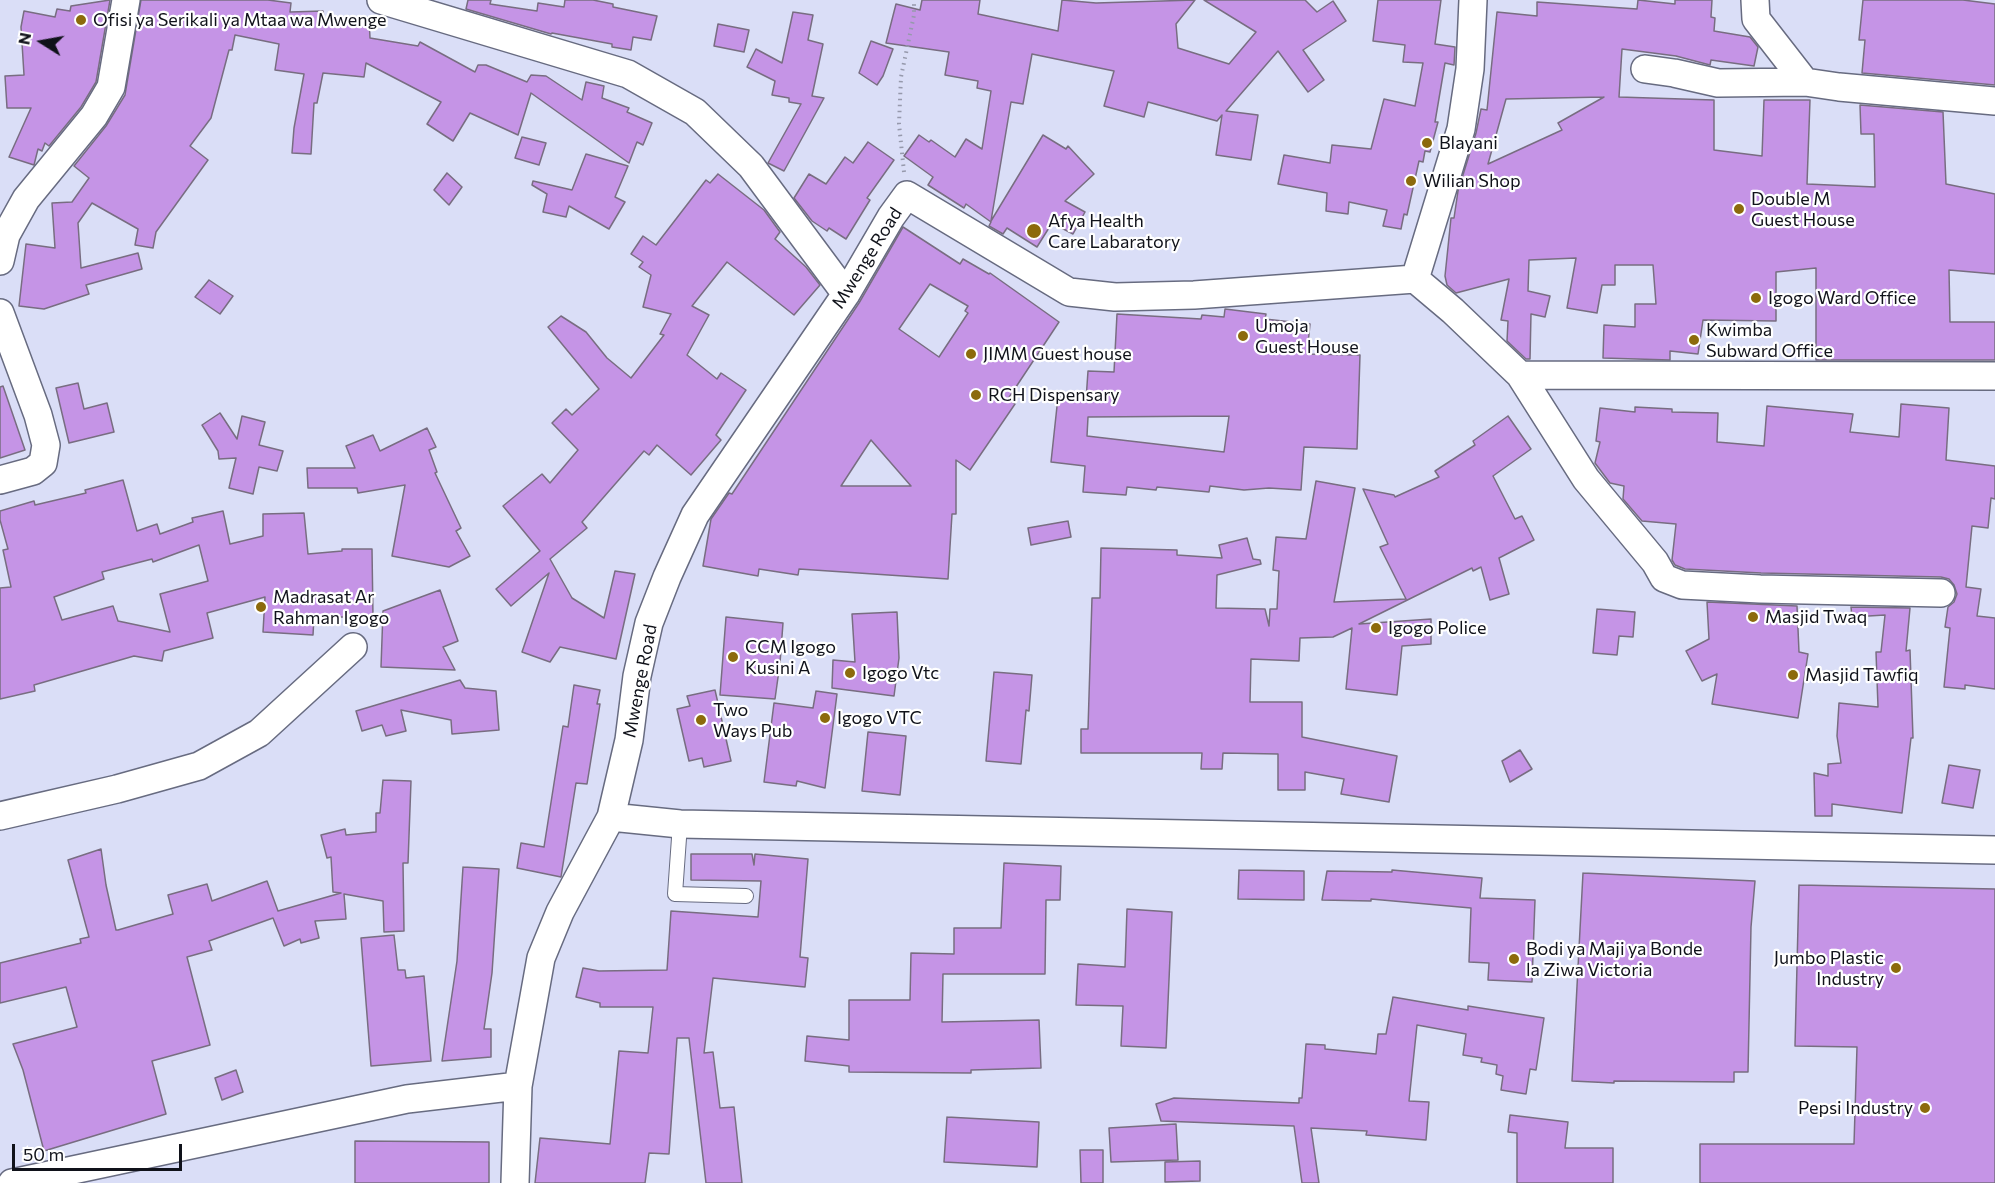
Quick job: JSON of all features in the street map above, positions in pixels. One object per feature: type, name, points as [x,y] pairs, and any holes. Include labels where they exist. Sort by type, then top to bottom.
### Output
[{"type":"street","points":[[0,261],[6,235],[26,199],[94,116],[111,87],[126,0]]},
{"type":"street","points":[[381,0],[628,74],[695,112],[751,166],[846,294]]},
{"type":"street","points":[[1415,279],[1461,129],[1470,69],[1473,0]]},
{"type":"street","points":[[1755,0],[1756,19],[1804,82]]},
{"type":"street","points":[[1645,69],[1718,83],[1804,82],[1995,101]]},
{"type":"street","points":[[907,195],[1069,292],[1115,297],[1149,296],[1415,279],[1453,311],[1520,375],[1586,479],[1655,562],[1664,578],[1682,585],[1760,590],[1941,593]]},
{"type":"street","name":"Mwenge Road","points":[[515,1183],[518,1086],[541,958],[560,912],[611,818],[629,740],[637,675],[649,623],[695,515],[846,294],[891,217],[907,195]]},
{"type":"street","points":[[0,313],[38,415],[46,445],[43,463],[33,471],[0,480]]},
{"type":"street","points":[[1520,375],[1995,376]]},
{"type":"street","points":[[0,816],[117,789],[199,766],[259,733],[353,647]]},
{"type":"street","points":[[611,818],[680,824],[1995,850]]},
{"type":"street","points":[[12,1183],[407,1099],[518,1086]]},
{"type":"lane","points":[[680,824],[675,894],[746,896]]},
{"type":"path","points":[[907,195],[899,124],[901,77],[914,15],[914,0]]},
{"type":"building","points":[[110,0],[96,82],[81,107],[49,146],[45,143],[42,151],[38,149],[34,165],[9,157],[31,108],[7,108],[5,76],[24,75],[21,27],[24,11],[55,17],[57,9],[70,11],[71,6]]},
{"type":"building","points":[[141,0],[268,0],[291,3],[290,12],[323,11],[324,18],[369,17],[370,38],[418,46],[420,42],[475,72],[478,65],[486,65],[527,82],[531,75],[546,76],[582,100],[586,82],[604,86],[602,98],[629,108],[627,112],[652,123],[643,145],[637,142],[629,163],[531,93],[518,135],[470,113],[453,141],[427,124],[441,102],[366,63],[364,77],[323,73],[317,103],[314,103],[311,154],[292,153],[304,74],[275,70],[279,44],[235,35],[211,118],[190,146],[208,160],[156,232],[153,248],[135,245],[138,229],[92,203],[78,223],[81,268],[138,253],[142,269],[86,285],[89,294],[44,309],[19,306],[26,244],[55,248],[52,203],[72,202],[89,178],[74,166],[106,126],[125,95]]},
{"type":"building","points":[[468,0],[491,0],[490,4],[537,11],[538,3],[564,7],[565,0],[593,0],[613,4],[613,7],[657,16],[651,40],[633,37],[631,50],[612,47],[612,44],[551,34],[466,9]]},
{"type":"building","points":[[922,0],[980,0],[978,14],[1058,31],[1062,0],[1096,3],[1195,0],[1176,24],[1178,48],[1229,64],[1256,32],[1204,0],[1305,0],[1317,12],[1333,1],[1346,21],[1303,50],[1324,80],[1308,92],[1278,51],[1226,111],[1258,115],[1251,160],[1216,155],[1222,115],[1217,121],[1148,102],[1144,117],[1104,106],[1114,71],[1032,54],[1023,104],[1011,102],[991,221],[1043,135],[1066,149],[1068,146],[1094,174],[1065,201],[1085,212],[1073,234],[1052,223],[1037,247],[1007,228],[1003,234],[989,226],[991,222],[966,204],[964,208],[928,185],[933,177],[904,156],[919,135],[929,142],[931,140],[955,157],[966,139],[982,149],[991,91],[977,88],[978,81],[945,75],[949,52],[886,43],[896,4],[920,10]]},
{"type":"building","points":[[1378,0],[1441,0],[1435,44],[1455,47],[1454,65],[1445,63],[1435,122],[1438,122],[1430,152],[1425,151],[1423,162],[1419,161],[1407,215],[1404,214],[1401,229],[1383,226],[1387,210],[1349,202],[1348,214],[1326,211],[1327,193],[1278,184],[1284,155],[1330,163],[1332,145],[1371,149],[1384,99],[1415,106],[1423,63],[1403,62],[1405,45],[1373,41]]},
{"type":"building","points":[[1638,0],[1675,4],[1675,0],[1712,0],[1711,17],[1715,18],[1714,31],[1750,37],[1758,47],[1754,66],[1711,60],[1710,65],[1676,56],[1622,49],[1619,97],[1714,100],[1714,150],[1762,156],[1764,100],[1810,100],[1807,184],[1875,187],[1874,134],[1861,134],[1860,105],[1943,112],[1946,184],[1995,194],[1995,274],[1949,270],[1950,322],[1995,322],[1995,360],[1816,360],[1816,268],[1776,272],[1776,321],[1703,320],[1698,354],[1670,351],[1670,360],[1603,358],[1604,325],[1635,327],[1635,304],[1656,304],[1653,265],[1615,265],[1615,285],[1602,285],[1597,313],[1567,308],[1576,258],[1529,260],[1528,291],[1550,296],[1545,317],[1531,314],[1530,359],[1526,359],[1507,341],[1508,321],[1501,320],[1509,279],[1456,293],[1447,285],[1445,276],[1451,218],[1454,218],[1458,191],[1481,109],[1487,110],[1497,12],[1537,16],[1537,2],[1637,9]],"holes":[[[1604,97],[1558,123],[1562,130],[1488,164],[1506,99]]]},
{"type":"building","points":[[1863,0],[1963,0],[1995,4],[1995,85],[1862,73],[1865,40],[1859,40]]},
{"type":"building","points":[[793,12],[813,15],[808,40],[823,44],[812,96],[824,98],[784,171],[768,163],[801,104],[789,102],[789,98],[772,95],[775,81],[747,67],[756,49],[782,63]]},
{"type":"building","points":[[718,24],[749,30],[744,52],[714,46]]},
{"type":"building","points":[[871,41],[893,49],[883,76],[877,85],[859,73]]},
{"type":"building","points":[[522,137],[546,143],[539,165],[515,158]]},
{"type":"building","points":[[868,142],[894,160],[867,198],[870,200],[846,239],[829,228],[827,231],[812,221],[794,198],[809,174],[826,184],[845,157],[853,163]]},
{"type":"building","points":[[586,154],[628,166],[615,197],[625,202],[609,229],[569,206],[566,217],[543,212],[547,194],[532,185],[533,181],[572,190]]},
{"type":"building","points":[[447,173],[462,187],[449,205],[434,190]]},
{"type":"building","points":[[718,174],[764,210],[780,232],[775,239],[806,267],[820,285],[794,315],[727,262],[692,306],[709,315],[687,355],[717,379],[721,373],[746,390],[716,435],[721,440],[691,475],[657,445],[649,455],[644,451],[582,522],[587,528],[550,559],[572,598],[604,618],[615,571],[635,574],[616,659],[560,647],[550,662],[522,652],[549,573],[511,606],[496,589],[540,551],[503,506],[542,474],[550,483],[578,450],[552,423],[566,409],[572,415],[599,389],[548,327],[561,316],[586,332],[607,358],[631,378],[664,335],[660,334],[671,314],[643,307],[651,275],[639,267],[643,262],[631,254],[643,236],[656,245],[706,180],[710,183]]},
{"type":"building","points":[[903,227],[960,264],[963,259],[990,273],[1059,322],[1008,399],[1015,404],[970,470],[956,460],[956,514],[952,514],[948,579],[799,569],[798,575],[759,569],[758,576],[703,566],[711,519],[729,493],[732,494],[859,303]],"holes":[[[930,284],[968,306],[965,311],[968,313],[939,357],[899,329]],[[871,440],[911,486],[841,486]]]},
{"type":"building","points":[[209,280],[233,296],[220,314],[195,297]]},
{"type":"building","points":[[1225,309],[1266,314],[1265,319],[1310,324],[1307,354],[1360,355],[1357,449],[1304,447],[1301,490],[1269,488],[1244,490],[1210,486],[1209,492],[1157,487],[1156,490],[1127,487],[1126,495],[1083,492],[1085,466],[1051,462],[1058,397],[1086,400],[1088,371],[1114,372],[1117,314],[1201,319],[1202,315],[1224,317]],"holes":[[[1229,416],[1224,452],[1087,436],[1088,417]]]},
{"type":"building","points":[[78,383],[84,409],[107,403],[114,432],[69,443],[56,388]]},
{"type":"building","points":[[3,386],[25,450],[0,458],[0,387]]},
{"type":"building","points":[[1901,404],[1949,408],[1946,460],[1995,466],[1995,499],[1991,498],[1988,528],[1972,526],[1966,587],[1981,589],[1977,616],[1995,618],[1995,689],[1965,685],[1965,689],[1944,687],[1950,628],[1945,627],[1948,607],[1954,602],[1957,594],[1949,579],[1685,569],[1675,565],[1672,560],[1676,524],[1642,521],[1623,499],[1624,486],[1610,483],[1595,463],[1600,442],[1596,441],[1600,408],[1635,412],[1635,407],[1672,409],[1672,412],[1718,413],[1717,442],[1764,446],[1767,406],[1853,414],[1850,432],[1899,437]]},
{"type":"building","points":[[220,413],[237,439],[242,416],[265,422],[259,445],[283,451],[277,471],[259,467],[253,494],[229,488],[236,458],[219,459],[218,451],[202,425]]},
{"type":"building","points":[[1508,416],[1531,449],[1493,476],[1515,519],[1522,516],[1534,540],[1499,558],[1509,594],[1490,600],[1481,567],[1473,571],[1472,568],[1359,624],[1431,619],[1431,644],[1402,646],[1397,695],[1346,689],[1352,628],[1333,637],[1300,638],[1299,661],[1251,659],[1250,702],[1302,702],[1302,737],[1397,756],[1389,802],[1341,794],[1344,779],[1305,772],[1305,790],[1278,790],[1278,754],[1223,753],[1222,769],[1201,769],[1202,753],[1081,753],[1081,729],[1088,729],[1092,598],[1100,598],[1101,548],[1177,550],[1177,555],[1222,558],[1219,545],[1247,538],[1253,559],[1260,560],[1261,564],[1217,575],[1216,608],[1265,609],[1269,626],[1270,609],[1277,609],[1279,571],[1273,570],[1276,537],[1306,539],[1316,481],[1355,488],[1334,602],[1406,599],[1380,547],[1388,544],[1363,489],[1395,497],[1439,477],[1435,471],[1475,445],[1473,441]]},
{"type":"building","points":[[427,428],[436,447],[429,450],[437,472],[435,473],[461,528],[456,531],[470,556],[449,567],[392,556],[405,485],[358,493],[357,488],[308,488],[307,468],[355,468],[346,446],[373,435],[380,451]]},
{"type":"building","points":[[123,480],[137,531],[157,524],[160,534],[193,522],[192,518],[223,511],[230,544],[263,536],[263,514],[304,513],[308,554],[342,551],[342,549],[372,549],[373,617],[314,617],[313,635],[263,632],[265,597],[207,613],[213,638],[164,651],[162,661],[134,656],[34,685],[35,691],[0,699],[0,588],[11,587],[3,550],[8,549],[0,520],[0,511],[34,501],[35,505],[86,493],[85,490]],"holes":[[[199,545],[208,581],[160,594],[170,632],[118,621],[113,606],[62,620],[54,597],[104,579],[102,572],[152,559],[153,562]]]},
{"type":"building","points":[[1068,521],[1071,537],[1031,545],[1028,528]]},
{"type":"building","points":[[440,590],[458,641],[443,647],[455,670],[381,667],[383,611]]},
{"type":"building","points":[[1707,602],[1797,606],[1799,652],[1808,654],[1798,718],[1712,704],[1717,674],[1702,681],[1686,651],[1709,639]]},
{"type":"building","points":[[1851,607],[1910,608],[1906,651],[1910,650],[1913,738],[1911,738],[1902,813],[1832,804],[1832,816],[1815,816],[1814,773],[1828,776],[1828,764],[1841,763],[1837,736],[1839,703],[1878,707],[1876,652],[1881,652],[1885,615],[1852,617]]},
{"type":"building","points":[[1597,609],[1635,612],[1633,637],[1619,636],[1617,655],[1593,653]]},
{"type":"building","points":[[897,612],[899,658],[894,696],[832,688],[833,660],[855,662],[852,614]]},
{"type":"building","points":[[726,617],[783,623],[775,699],[720,695]]},
{"type":"building","points":[[994,672],[1032,675],[1021,764],[986,761]]},
{"type":"building","points":[[460,680],[465,688],[496,691],[499,730],[452,734],[451,720],[401,710],[406,731],[386,736],[382,725],[362,731],[356,711]]},
{"type":"building","points":[[574,685],[600,690],[597,704],[600,704],[587,784],[576,783],[561,877],[517,868],[521,843],[544,847],[563,726],[568,727]]},
{"type":"building","name":"Two Ways Pub","points":[[715,690],[731,761],[704,767],[702,758],[689,761],[677,709],[690,706],[687,696]]},
{"type":"building","points":[[816,691],[837,694],[825,788],[797,781],[796,786],[764,782],[774,703],[813,708]]},
{"type":"building","points":[[868,732],[906,736],[900,795],[862,791]]},
{"type":"building","points":[[1520,750],[1532,769],[1510,782],[1502,761]]},
{"type":"building","points":[[1949,765],[1980,770],[1973,808],[1942,803]]},
{"type":"building","points":[[383,780],[411,781],[408,863],[403,863],[404,931],[384,932],[383,901],[344,894],[346,919],[315,921],[319,938],[301,943],[300,939],[284,946],[273,918],[209,941],[212,950],[187,957],[210,1045],[152,1061],[166,1114],[44,1151],[23,1070],[13,1044],[77,1027],[66,987],[0,1003],[0,963],[81,943],[80,939],[89,937],[68,860],[101,849],[116,930],[173,914],[168,895],[207,884],[212,901],[267,881],[278,911],[341,893],[333,892],[331,857],[327,858],[321,835],[345,829],[346,835],[376,832],[376,813],[380,813]]},
{"type":"building","points":[[691,854],[752,854],[754,865],[755,854],[808,859],[800,957],[808,958],[805,987],[713,978],[704,1053],[713,1052],[720,1108],[734,1107],[742,1183],[706,1183],[689,1038],[677,1038],[669,1154],[649,1153],[645,1183],[535,1183],[540,1138],[610,1144],[619,1051],[648,1053],[653,1007],[600,1007],[600,1003],[576,997],[583,968],[599,971],[667,970],[671,911],[758,917],[761,881],[691,880]]},
{"type":"building","points":[[1004,863],[1061,866],[1060,900],[1046,900],[1045,974],[943,974],[942,1022],[1039,1020],[1041,1068],[971,1070],[971,1073],[849,1072],[849,1066],[805,1061],[807,1036],[849,1040],[849,1000],[910,1000],[911,953],[954,954],[954,928],[1001,928]]},
{"type":"building","points":[[463,867],[499,869],[492,973],[484,1029],[491,1029],[491,1057],[442,1061],[457,961]]},
{"type":"building","points":[[1239,870],[1304,871],[1304,900],[1238,899]]},
{"type":"building","points":[[1392,870],[1482,878],[1480,898],[1535,900],[1532,982],[1488,980],[1489,963],[1469,962],[1471,908],[1371,899],[1371,901],[1322,900],[1327,871],[1392,872]]},
{"type":"building","points":[[1583,873],[1755,881],[1751,927],[1748,1072],[1734,1072],[1734,1082],[1572,1081]]},
{"type":"building","points":[[1799,885],[1995,889],[1995,1183],[1700,1183],[1700,1144],[1854,1144],[1857,1047],[1795,1046]]},
{"type":"building","points":[[1127,909],[1172,912],[1166,1048],[1121,1046],[1123,1006],[1076,1005],[1078,964],[1125,967]]},
{"type":"building","points":[[394,935],[398,970],[405,970],[406,978],[424,976],[431,1061],[371,1066],[361,938]]},
{"type":"building","points":[[1393,997],[1468,1010],[1468,1006],[1544,1018],[1536,1070],[1530,1069],[1526,1094],[1501,1090],[1503,1076],[1496,1074],[1497,1065],[1481,1062],[1482,1058],[1463,1055],[1466,1034],[1417,1025],[1409,1101],[1429,1102],[1426,1140],[1366,1135],[1367,1131],[1311,1128],[1319,1183],[1302,1183],[1294,1126],[1161,1121],[1156,1104],[1174,1098],[1299,1103],[1299,1098],[1302,1098],[1306,1044],[1325,1045],[1325,1049],[1376,1054],[1378,1034],[1386,1034]]},
{"type":"building","points":[[236,1070],[243,1092],[222,1100],[215,1078]]},
{"type":"building","points":[[1510,1115],[1568,1122],[1565,1148],[1613,1148],[1613,1183],[1517,1183],[1517,1133],[1508,1132]]},
{"type":"building","points":[[947,1117],[1039,1122],[1037,1167],[944,1162]]},
{"type":"building","points":[[1176,1124],[1178,1160],[1111,1162],[1109,1128]]},
{"type":"building","points":[[355,1141],[489,1142],[489,1183],[355,1183]]},
{"type":"building","points":[[1080,1150],[1103,1150],[1103,1183],[1081,1183]]},
{"type":"building","points":[[1200,1161],[1200,1181],[1165,1182],[1165,1162]]},
{"type":"place","name":"Ofisi ya Serikali ya Mtaa wa Mwenge","points":[[81,20]]},
{"type":"place","name":"Blayani","points":[[1427,143]]},
{"type":"place","name":"Wilian Shop","points":[[1411,181]]},
{"type":"place","name":"Double M Guest House","points":[[1739,209]]},
{"type":"place","name":"Afya Health Care Labaratory","points":[[1034,231]]},
{"type":"place","name":"Igogo Ward Office","points":[[1756,298]]},
{"type":"place","name":"Umoja Guest House","points":[[1243,336]]},
{"type":"place","name":"Kwimba Subward Office","points":[[1694,340]]},
{"type":"place","name":"JIMM Guest house","points":[[971,354]]},
{"type":"place","name":"RCH Dispensary","points":[[976,395]]},
{"type":"place","name":"Madrasat Ar Rahman Igogo","points":[[261,607]]},
{"type":"place","name":"Masjid Twaq","points":[[1753,617]]},
{"type":"place","name":"Igogo Police","points":[[1376,628]]},
{"type":"place","name":"CCM Igogo Kusini A","points":[[733,657]]},
{"type":"place","name":"Igogo Vtc","points":[[850,673]]},
{"type":"place","name":"Masjid Tawfiq","points":[[1793,675]]},
{"type":"place","name":"Igogo VTC","points":[[825,718]]},
{"type":"place","name":"Two Ways Pub","points":[[701,720]]},
{"type":"place","name":"Bodi ya Maji ya Bonde la Ziwa Victoria","points":[[1514,959]]},
{"type":"place","name":"Jumbo Plastic Industry","points":[[1896,968]]},
{"type":"place","name":"Pepsi Industry","points":[[1925,1108]]}]
